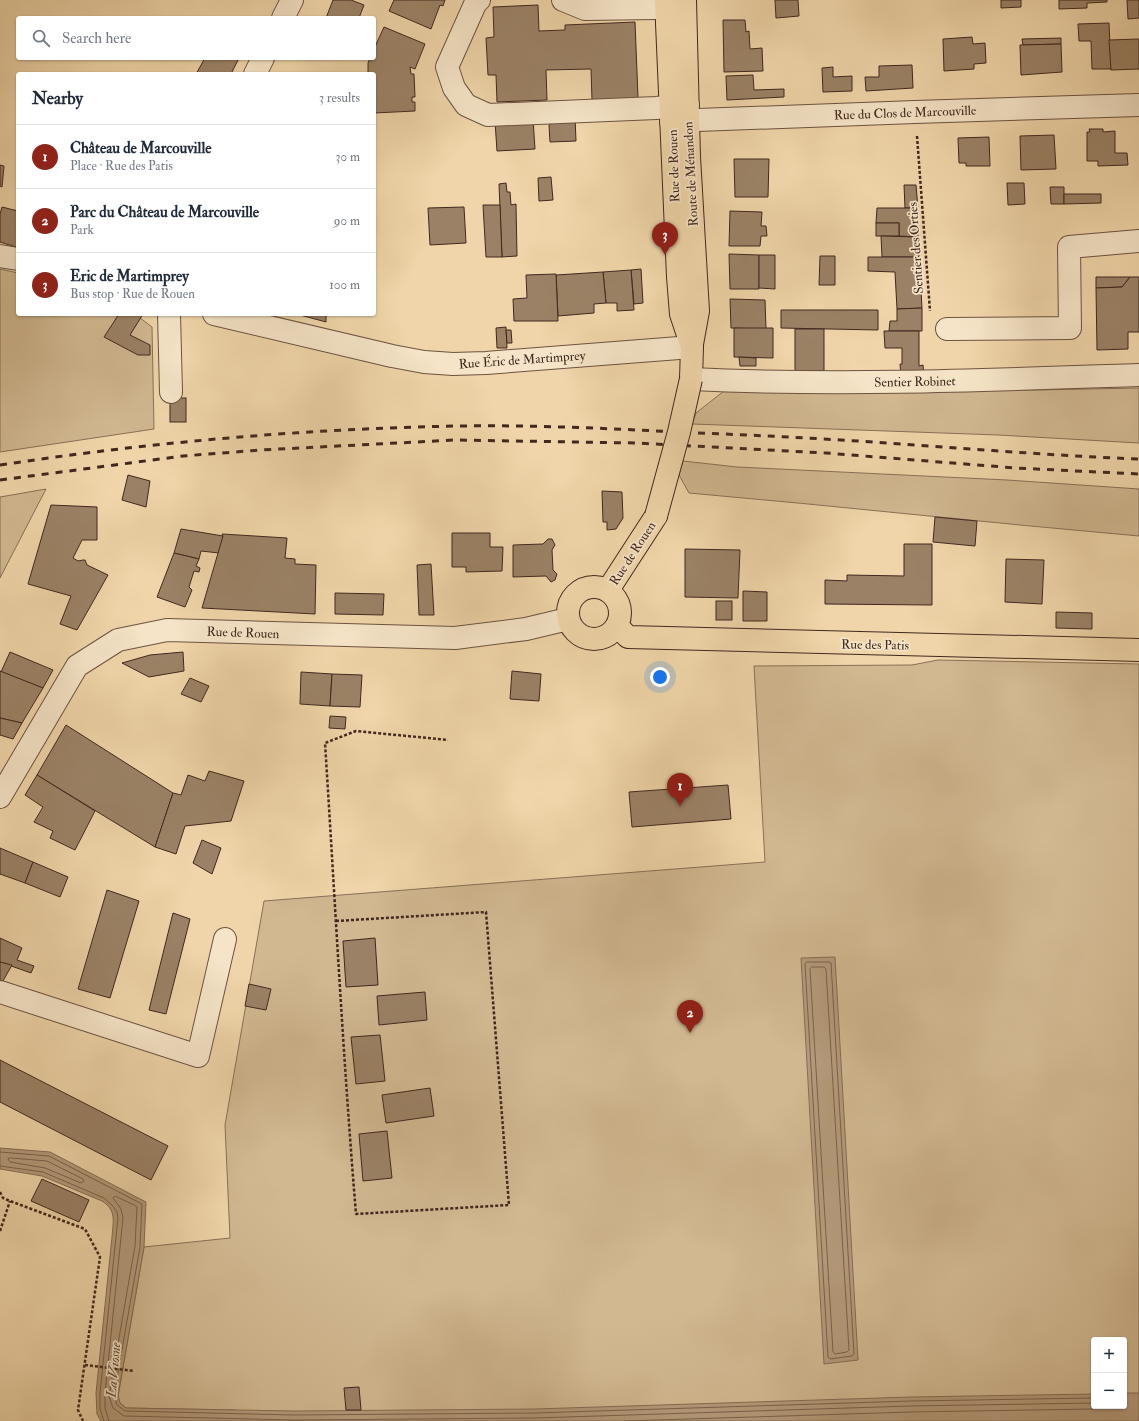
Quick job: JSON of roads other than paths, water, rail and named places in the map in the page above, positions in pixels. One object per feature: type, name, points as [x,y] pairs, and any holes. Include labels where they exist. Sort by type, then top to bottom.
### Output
[{"type":"main road","name":"Route de Ménandon","points":[[676,4],[679,114],[698,311],[692,347]]},
{"type":"main road","points":[[691,378],[692,347]]},
{"type":"main road","name":"Rue de Rouen","points":[[608,590],[656,516],[679,432],[691,378]]},
{"type":"main road","points":[[598,586],[608,590],[615,596],[620,606],[620,616],[616,626],[610,634],[600,638],[590,639],[580,635],[573,629],[568,619],[568,609],[571,599],[578,591],[587,587],[598,586]]},
{"type":"main road","name":"Rue des Patis","points":[[616,626],[628,638],[1139,650]]},
{"type":"street","points":[[284,16],[292,0]]},
{"type":"street","name":"Rue du Clos de Marcouville","points":[[479,0],[476,2],[447,67],[454,88],[466,105],[488,115],[915,112],[1139,105]]},
{"type":"street","points":[[563,0],[584,9],[676,4]]},
{"type":"street","points":[[256,72],[262,60]]},
{"type":"street","points":[[939,324],[1070,328],[1069,247],[1139,241]]},
{"type":"street","points":[[0,256],[16,259]]},
{"type":"street","points":[[169,316],[171,392]]},
{"type":"street","name":"Rue Éric de Martimprey","points":[[222,316],[392,356],[424,362],[453,364],[486,363],[692,347]]},
{"type":"street","name":"Sentier Robinet","points":[[691,378],[768,382],[935,382],[1139,375]]},
{"type":"street","name":"Rue de Rouen","points":[[0,797],[76,666],[118,640],[166,630],[454,638],[526,629],[568,619]]},
{"type":"street","points":[[0,992],[198,1056],[224,939]]},
{"type":"water","points":[[835,957],[858,1360],[824,1364],[801,958]]},
{"type":"water","name":"La Viosne","points":[[0,1148],[50,1152],[146,1202],[144,1247],[118,1396],[120,1403],[126,1408],[294,1411],[535,1409],[911,1397],[1091,1394],[1091,1409],[1127,1409],[1127,1393],[1139,1393],[1139,1421],[101,1421],[97,1414],[96,1393],[112,1237],[112,1213],[107,1205],[102,1201],[42,1176],[0,1169]]},
{"type":"railway","points":[[0,465],[171,443],[228,438],[342,430],[457,426],[539,426],[787,437],[1139,459]]},
{"type":"railway","points":[[0,480],[183,456],[261,450],[455,440],[636,443],[826,453],[1016,468],[1139,474]]},
{"type":"place","name":"Eric de Martimprey","points":[[665,255]]},
{"type":"place","name":"Château de Marcouville","points":[[680,806]]},
{"type":"place","name":"Parc du Château de Marcouville","points":[[690,1033]]}]
